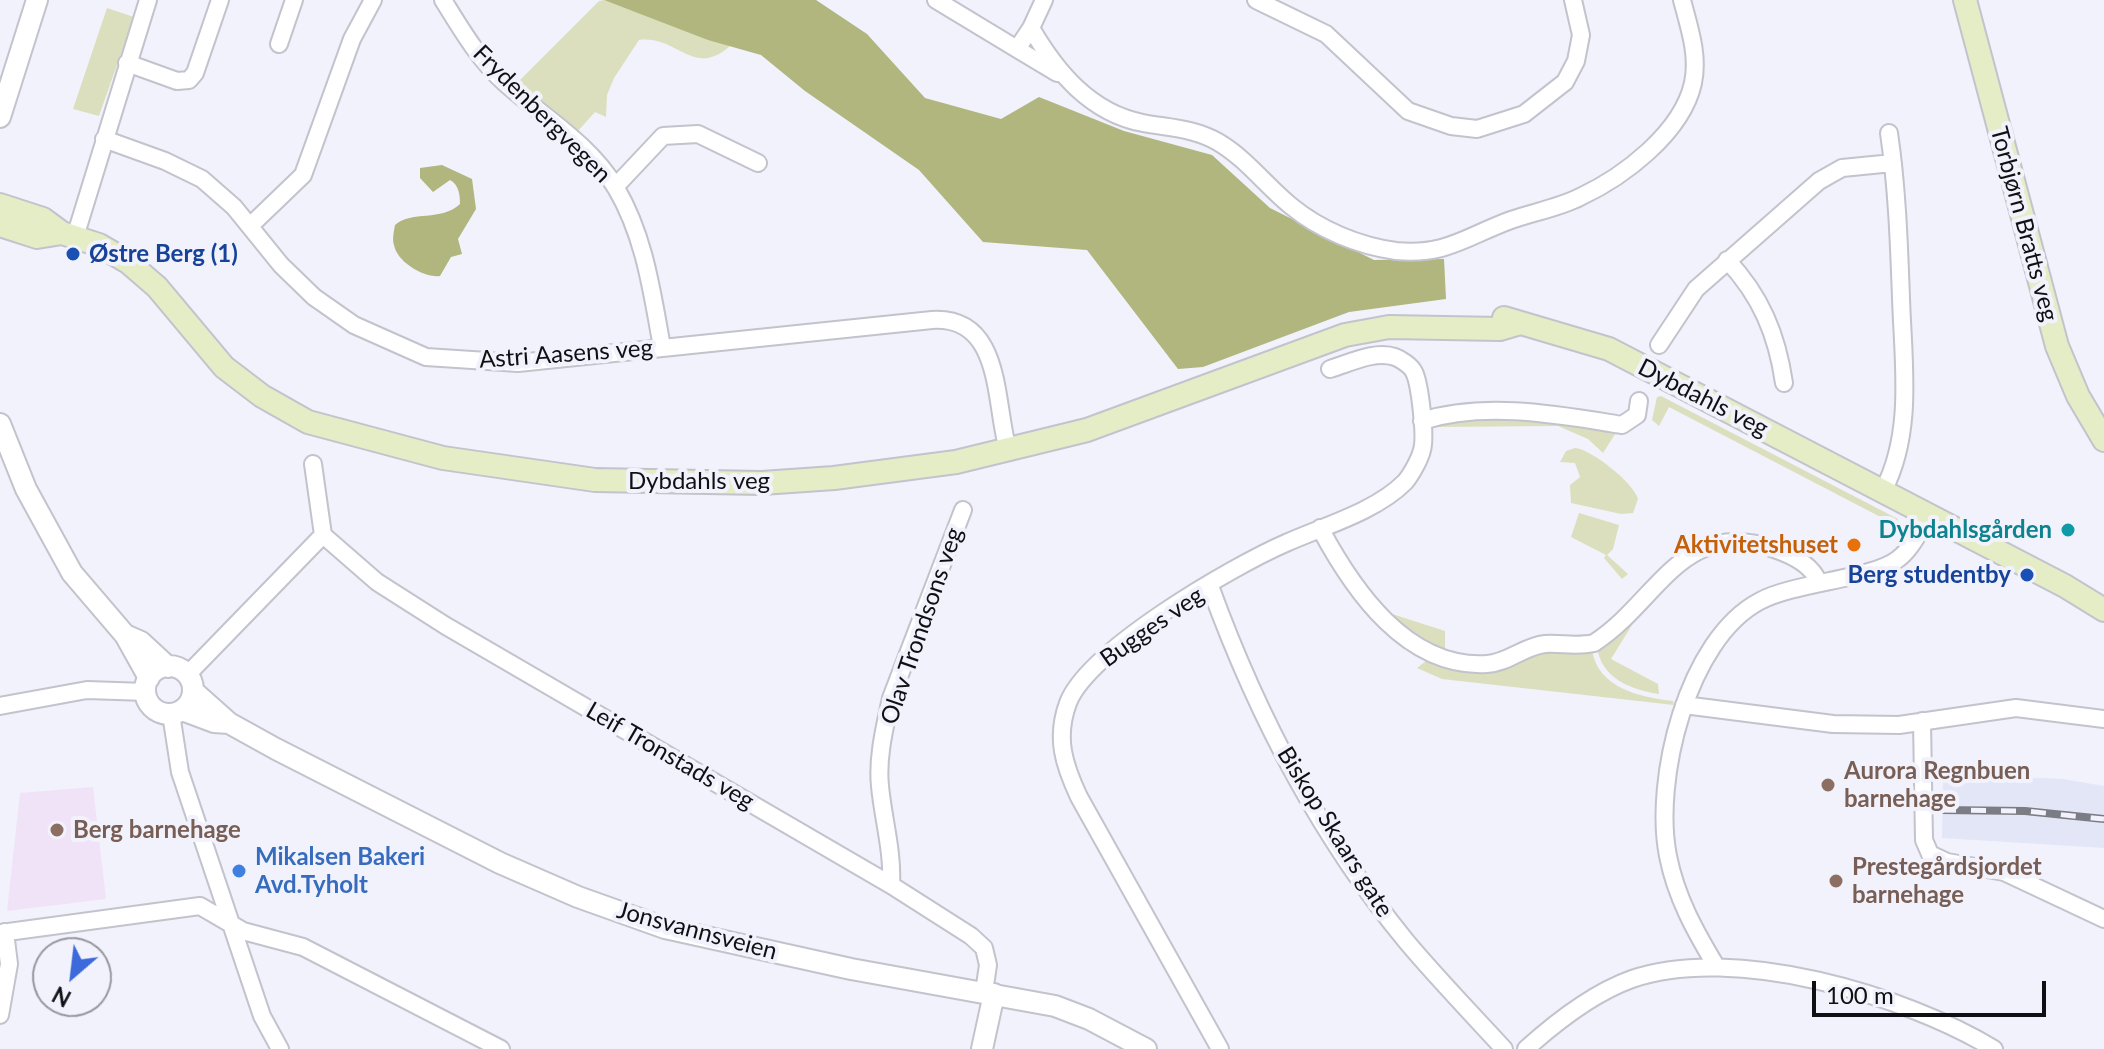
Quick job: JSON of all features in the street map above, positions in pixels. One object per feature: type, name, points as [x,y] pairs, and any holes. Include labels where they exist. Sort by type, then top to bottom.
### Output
[{"type":"main road","name":"Torbjørn Bratts veg","points":[[1965,0],[2057,346],[2078,396],[2104,440]]},
{"type":"main road","name":"Dybdahls veg","points":[[0,205],[43,219],[68,235],[112,252],[143,274],[224,367],[262,396],[308,422],[388,446],[560,476],[710,484],[870,474],[1008,450],[1087,430],[1155,407],[1322,341],[1389,327],[1500,329],[1517,324],[1584,339],[1609,349],[1930,515],[2104,610]]},
{"type":"main road","name":"Dybdahls veg","points":[[0,225],[37,237],[68,235]]},
{"type":"street","points":[[0,117],[37,0]]},
{"type":"street","points":[[68,235],[104,139],[148,0]]},
{"type":"street","points":[[127,63],[177,81],[189,80],[195,73],[220,0]]},
{"type":"street","points":[[279,44],[294,0]]},
{"type":"street","points":[[250,226],[303,175],[352,39],[373,0]]},
{"type":"street","name":"Frydenbergvegen","points":[[443,0],[464,34],[504,82],[565,130],[615,187],[643,252],[662,347]]},
{"type":"street","points":[[936,0],[1064,77],[1114,114],[1145,123],[1190,130],[1218,142],[1244,161],[1292,207],[1331,231],[1396,251],[1439,251],[1594,190],[1624,170],[1658,140],[1680,111],[1693,83],[1693,45],[1682,0]]},
{"type":"street","points":[[1017,49],[1044,0]]},
{"type":"street","points":[[1256,0],[1326,34],[1408,111],[1451,126],[1477,129],[1524,114],[1565,82],[1576,61],[1581,35],[1573,0]]},
{"type":"street","points":[[1031,28],[1064,77]]},
{"type":"street","points":[[1883,491],[1898,449],[1905,399],[1889,133]]},
{"type":"street","name":"Frydenbergvegen","points":[[615,187],[663,136],[698,134],[758,163]]},
{"type":"street","name":"Astri Aasens veg","points":[[104,139],[165,161],[202,179],[250,226],[314,297],[354,325],[426,357],[518,363],[948,319],[975,332],[989,354],[1008,450]]},
{"type":"street","name":"Dybdahls veg","points":[[1659,345],[1696,289],[1832,172],[1857,164],[1893,163]]},
{"type":"street","name":"Dybdahls veg","points":[[1727,260],[1751,288],[1766,313],[1784,383]]},
{"type":"street","name":"Bugges veg","points":[[1220,1049],[1095,831],[1065,767],[1061,747],[1068,704],[1083,678],[1142,629],[1246,562],[1386,496],[1406,481],[1422,452],[1422,421],[1414,372],[1398,357],[1385,354],[1330,369]]},
{"type":"street","points":[[1422,421],[1438,416],[1522,413],[1622,425],[1637,415],[1639,401]]},
{"type":"street","name":"Jonsvannsveien","points":[[1,429],[55,547],[93,601],[125,635],[147,685],[151,706],[229,723]]},
{"type":"street","points":[[280,1049],[262,1016],[180,772],[176,712],[183,678],[323,535],[313,464]]},
{"type":"street","name":"Olav Trondsons veg","points":[[891,885],[892,864],[880,782],[884,731],[891,698],[963,510]]},
{"type":"street","points":[[1716,966],[1678,897],[1667,855],[1664,824],[1670,769],[1684,705],[1699,666],[1723,628],[1759,601],[1818,581],[1896,561],[1930,515]]},
{"type":"street","points":[[1320,528],[1367,604],[1394,630],[1423,647],[1462,662],[1493,664],[1545,644],[1576,647],[1594,643],[1674,567],[1691,554],[1715,544],[1744,542],[1780,551],[1807,566],[1818,581]]},
{"type":"street","name":"Leif Tronstads veg","points":[[323,535],[377,582],[446,626],[891,885],[984,948],[989,993]]},
{"type":"street","name":"Biskop Skaars gate","points":[[1210,586],[1247,680],[1291,769],[1328,830],[1407,942],[1504,1049]]},
{"type":"street","name":"Jonsvannsveien","points":[[125,635],[141,642],[229,723],[500,863],[578,897],[665,928],[851,969],[1066,1010],[1146,1049]]},
{"type":"street","points":[[0,706],[87,690],[147,685],[183,678]]},
{"type":"street","points":[[1684,705],[1833,724],[1899,725],[2016,708],[2104,719]]},
{"type":"street","points":[[1922,721],[1924,840],[1930,854],[1947,862],[2004,872],[2104,919]]},
{"type":"street","points":[[0,1015],[9,964],[3,932],[200,906],[243,931],[303,947],[501,1049]]},
{"type":"street","points":[[1526,1049],[1565,1017],[1613,987],[1665,971],[1716,966],[1862,992],[1919,1011],[1994,1049]]},
{"type":"street","points":[[982,1049],[989,993]]},
{"type":"shaded area","points":[[1943,774],[2063,779],[2104,786],[2104,848],[1942,838]]},
{"type":"shaded area","name":"Berg barnehage","points":[[93,787],[106,899],[7,911],[20,793]]},
{"type":"green space","points":[[604,0],[730,46],[706,58],[685,54],[653,40],[639,40],[614,78],[607,95],[606,117],[595,112],[578,131],[517,83],[599,1]]},
{"type":"green space","points":[[604,0],[816,0],[867,34],[925,98],[1001,119],[1039,97],[1124,131],[1212,155],[1270,208],[1374,260],[1444,259],[1446,299],[1349,312],[1203,367],[1178,369],[1087,250],[983,242],[919,170],[805,91],[761,55],[708,40]]},
{"type":"green space","points":[[107,8],[134,17],[99,116],[73,109]]},
{"type":"green space","points":[[442,165],[472,179],[476,209],[458,239],[462,254],[451,257],[440,276],[434,276],[419,272],[406,263],[396,251],[393,238],[395,225],[402,221],[444,213],[460,204],[457,187],[450,180],[433,192],[420,178],[420,168]]},
{"type":"green space","points":[[1661,396],[1898,519],[1896,525],[1669,407],[1659,426],[1652,420],[1657,397]]},
{"type":"green space","points":[[1525,416],[1617,431],[1603,453],[1588,439],[1558,426],[1436,427],[1444,420]]},
{"type":"green space","points":[[1575,448],[1601,460],[1629,484],[1638,499],[1633,513],[1621,514],[1571,503],[1570,485],[1580,477],[1575,463],[1560,462],[1566,451]]},
{"type":"green space","points":[[1579,513],[1619,525],[1613,549],[1607,555],[1628,574],[1622,579],[1604,558],[1606,555],[1571,537]]},
{"type":"green space","points":[[1386,612],[1445,631],[1445,649],[1421,640]]},
{"type":"green space","points":[[1640,612],[1611,659],[1658,684],[1659,694],[1619,681],[1604,667],[1597,647]]},
{"type":"green space","points":[[1548,649],[1570,654],[1592,650],[1596,663],[1611,682],[1647,697],[1673,701],[1674,705],[1442,679],[1417,668],[1431,657],[1448,664]]},
{"type":"railway","points":[[1941,810],[2025,811],[2104,819]]},
{"type":"place","name":"Østre Berg (1)","points":[[73,254]]},
{"type":"place","name":"Dybdahlsgården","points":[[2068,530]]},
{"type":"place","name":"Aktivitetshuset","points":[[1854,545]]},
{"type":"place","name":"Berg studentby","points":[[2027,575]]},
{"type":"place","name":"Aurora Regnbuen barnehage","points":[[1828,785]]},
{"type":"place","name":"Berg barnehage","points":[[57,830]]},
{"type":"place","name":"Mikalsen Bakeri Avd.Tyholt","points":[[239,871]]},
{"type":"place","name":"Prestegårdsjordet barnehage","points":[[1836,881]]}]
